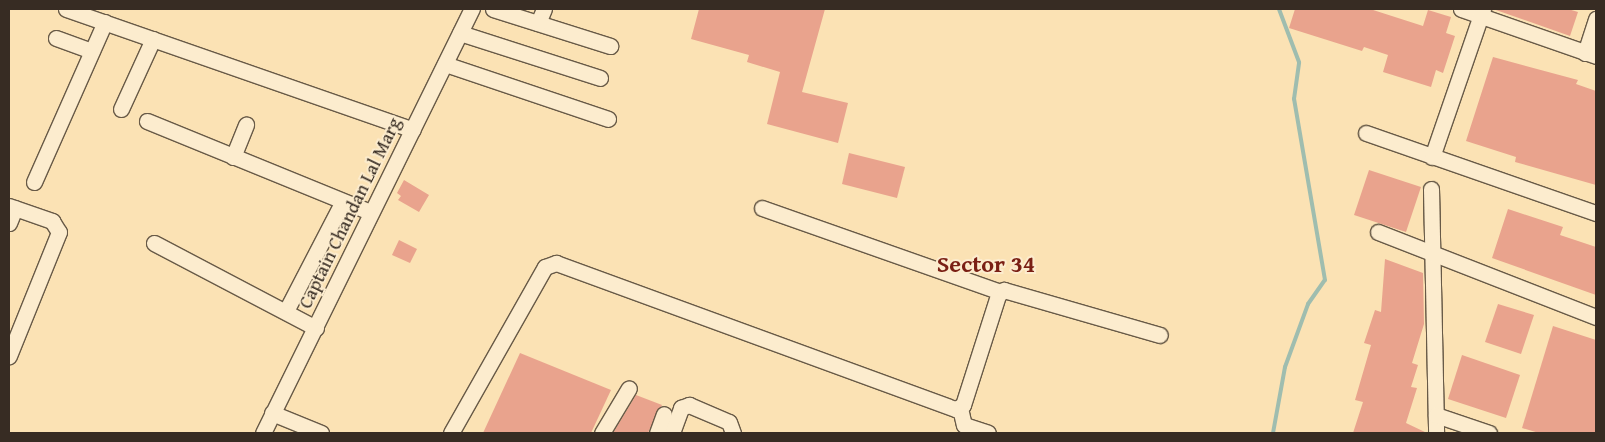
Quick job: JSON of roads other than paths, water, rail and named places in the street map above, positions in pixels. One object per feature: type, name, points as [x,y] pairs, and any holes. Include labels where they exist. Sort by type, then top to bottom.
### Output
[{"type":"street","points":[[66,9],[413,130]]},
{"type":"street","name":"Captain Chandan Lal Marg","points":[[263,433],[316,328],[370,212],[413,130],[472,9]]},
{"type":"street","points":[[493,9],[610,46]]},
{"type":"street","points":[[538,23],[544,9]]},
{"type":"street","points":[[1461,9],[1482,12],[1591,54],[1596,19]]},
{"type":"street","points":[[1432,157],[1482,12]]},
{"type":"street","points":[[34,182],[105,22]]},
{"type":"street","points":[[460,33],[600,78]]},
{"type":"street","points":[[56,38],[92,51]]},
{"type":"street","points":[[121,109],[153,39]]},
{"type":"street","points":[[445,64],[608,119]]},
{"type":"street","points":[[147,121],[342,203],[370,212]]},
{"type":"street","points":[[233,157],[246,125]]},
{"type":"street","points":[[1366,133],[1596,213]]},
{"type":"street","points":[[1431,189],[1435,255],[1436,433]]},
{"type":"street","points":[[286,310],[342,203]]},
{"type":"street","points":[[9,222],[12,207],[52,221],[59,232],[9,356]]},
{"type":"street","points":[[762,208],[1001,292],[1010,290],[1160,335]]},
{"type":"street","points":[[1378,232],[1596,316]]},
{"type":"street","points":[[154,243],[286,310],[316,328]]},
{"type":"street","points":[[451,433],[545,267],[556,263],[960,408]]},
{"type":"street","points":[[988,433],[964,425],[960,408],[1001,292]]},
{"type":"street","points":[[602,433],[629,388]]},
{"type":"street","points":[[672,433],[681,408],[689,405],[729,422],[733,433]]},
{"type":"street","points":[[272,413],[291,428],[321,433]]},
{"type":"street","points":[[657,433],[664,414]]},
{"type":"street","points":[[1436,415],[1489,433]]},
{"type":"waterway","points":[[1273,433],[1285,367],[1308,304],[1325,280],[1294,99],[1299,62],[1279,9]]},
{"type":"district","name":"Sector 34","points":[[986,264]]}]
